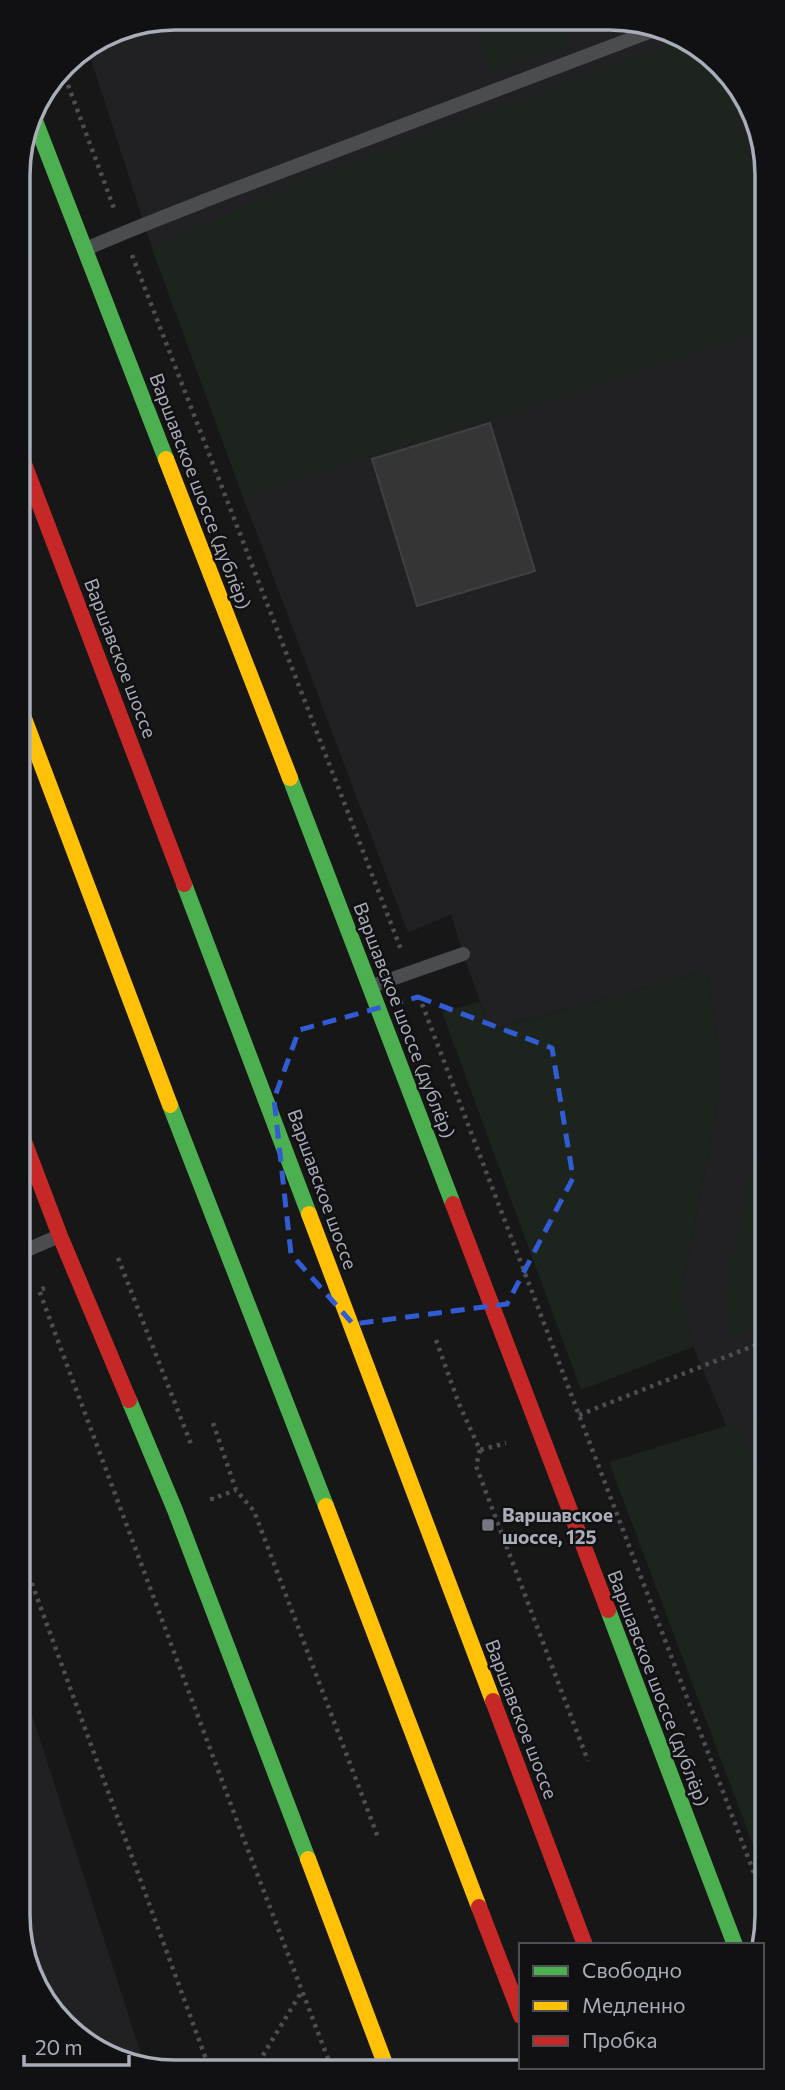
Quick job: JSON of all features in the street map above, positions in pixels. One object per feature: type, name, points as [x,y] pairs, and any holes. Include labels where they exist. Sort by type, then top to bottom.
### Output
[{"type":"main road","name":"Варшавское шоссе (дублёр)","points":[[37,127],[370,986],[734,1943]]},
{"type":"main road","name":"Варшавское шоссе","points":[[30,479],[584,1943]]},
{"type":"main road","points":[[30,734],[195,1172],[519,2011]]},
{"type":"main road","points":[[30,1157],[60,1236],[175,1510],[383,2060]]},
{"type":"lane","points":[[85,250],[123,232],[145,226],[240,187],[643,34]]},
{"type":"lane","points":[[370,986],[463,954]]},
{"type":"lane","points":[[30,1249],[60,1236]]},
{"type":"path","points":[[66,80],[755,1876]]},
{"type":"path","points":[[118,1258],[192,1448]]},
{"type":"path","points":[[53,1284],[39,1290],[328,2060]]},
{"type":"path","points":[[436,1340],[459,1404],[480,1450],[476,1466],[587,1761]]},
{"type":"path","points":[[579,1415],[755,1345]]},
{"type":"path","points":[[212,1423],[236,1490],[254,1511],[379,1840]]},
{"type":"path","points":[[480,1450],[515,1441]]},
{"type":"path","points":[[207,1486],[212,1499],[236,1490]]},
{"type":"path","points":[[30,1578],[206,2060]]},
{"type":"path","points":[[260,2060],[302,1991]]},
{"type":"highlighted area","points":[[418,997],[552,1048],[573,1178],[507,1304],[353,1324],[291,1254],[274,1099],[299,1030]]},
{"type":"shaded area","points":[[175,30],[629,31],[657,37],[691,54],[713,72],[731,94],[740,111],[748,128],[755,165],[755,1493],[693,1347],[683,1306],[683,1284],[723,1076],[707,971],[490,1030],[451,914],[408,933],[152,248],[90,57],[128,37]]},
{"type":"shaded area","points":[[477,30],[566,30],[571,43],[491,72]]},
{"type":"shaded area","points":[[671,44],[691,54],[713,72],[731,95],[755,181],[755,334],[243,497],[152,248],[290,186]]},
{"type":"shaded area","points":[[707,971],[723,1076],[683,1284],[683,1306],[693,1347],[581,1390],[442,1012],[479,1002],[491,1030]]},
{"type":"shaded area","points":[[755,1151],[755,1328],[730,1339],[725,1294]]},
{"type":"shaded area","points":[[736,1423],[755,1471],[755,1850],[609,1462]]},
{"type":"shaded area","points":[[30,1708],[141,2056],[102,2041],[72,2018],[54,1996],[37,1962],[30,1925]]},
{"type":"building","points":[[490,423],[535,571],[417,606],[372,459]]},
{"type":"traffic: fast","points":[[37,127],[166,459]]},
{"type":"traffic: fast","points":[[290,778],[453,1204]]},
{"type":"traffic: fast","points":[[184,884],[309,1214]]},
{"type":"traffic: fast","points":[[170,1105],[326,1506]]},
{"type":"traffic: fast","points":[[129,1400],[175,1510],[308,1859]]},
{"type":"traffic: fast","points":[[608,1610],[734,1943]]},
{"type":"traffic: slow","points":[[166,459],[290,778]]},
{"type":"traffic: slow","points":[[30,734],[170,1105]]},
{"type":"traffic: slow","points":[[309,1214],[493,1701]]},
{"type":"traffic: slow","points":[[326,1506],[479,1907]]},
{"type":"traffic: slow","points":[[308,1859],[384,2060]]},
{"type":"traffic: jam","points":[[30,480],[184,884]]},
{"type":"traffic: jam","points":[[30,1157],[129,1400]]},
{"type":"traffic: jam","points":[[453,1204],[608,1610]]},
{"type":"traffic: jam","points":[[493,1701],[584,1943]]},
{"type":"traffic: jam","points":[[479,1907],[519,2011]]},
{"type":"place","name":"Варшавское шоссе, 125","points":[[488,1525]]}]
